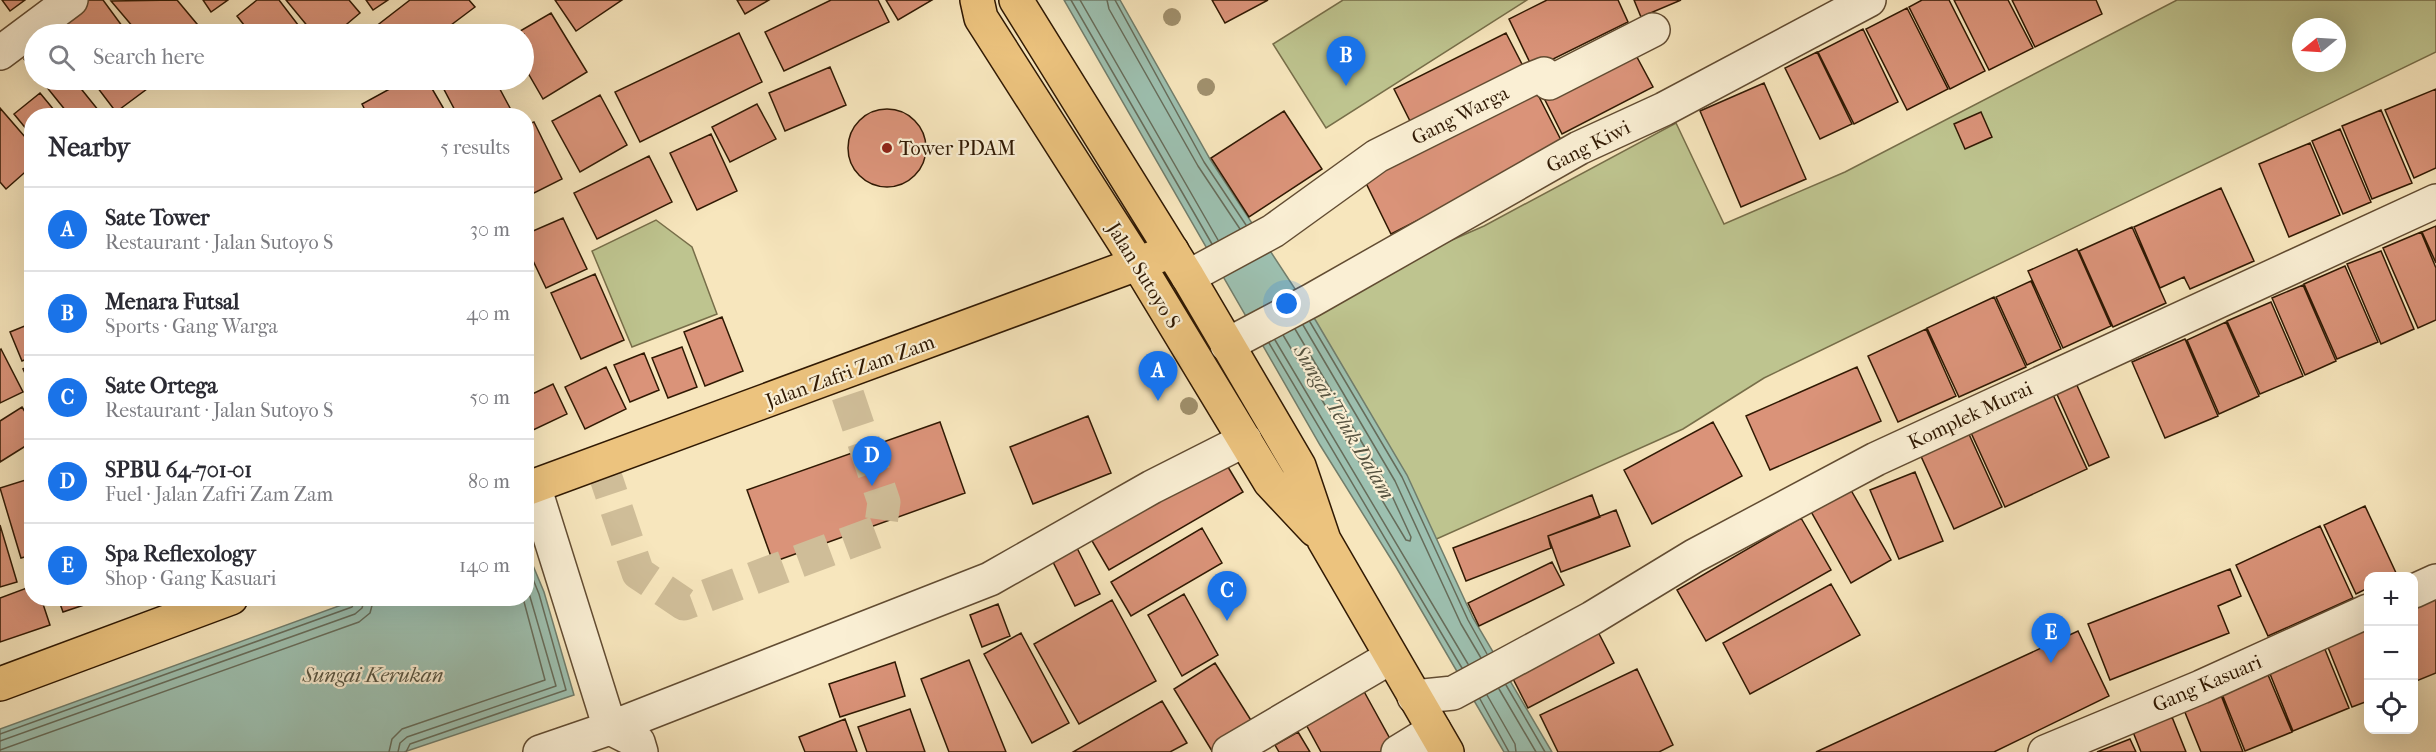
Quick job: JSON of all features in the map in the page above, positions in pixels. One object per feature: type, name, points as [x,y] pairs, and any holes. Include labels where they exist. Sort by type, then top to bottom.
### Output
[{"type":"main road","name":"Jalan Sutoyo S","points":[[977,0],[981,18],[1138,264],[1270,482],[1324,540]]},
{"type":"main road","name":"Jalan Sutoyo S","points":[[1016,0],[1239,339],[1299,466],[1324,540],[1441,741]]},
{"type":"main road","name":"Jalan Zafri Zam Zam","points":[[534,486],[1138,264],[1189,264]]},
{"type":"main road","points":[[0,684],[210,606]]},
{"type":"street","points":[[39,24],[71,0]]},
{"type":"street","name":"Gang Kiwi","points":[[1239,339],[1579,148],[1664,109],[1869,0]]},
{"type":"street","name":"Gang Warga","points":[[1189,264],[1273,231],[1377,156],[1529,80],[1544,74],[1549,83],[1653,30]]},
{"type":"street","points":[[0,53],[24,35]]},
{"type":"street","name":"Komplek Murai","points":[[1414,697],[1453,693],[1519,659],[1694,556],[1876,459],[2436,201]]},
{"type":"street","points":[[540,752],[610,728],[990,579],[1152,488],[1245,440]]},
{"type":"street","points":[[534,499],[610,728],[638,742],[641,752]]},
{"type":"street","points":[[2418,589],[2436,581]]},
{"type":"street","name":"Gang Kasuari","points":[[2045,752],[2201,687],[2364,613]]},
{"type":"street","points":[[1229,752],[1391,657]]},
{"type":"street","points":[[1398,752],[1441,741]]},
{"type":"green space","points":[[1343,0],[1527,0],[1326,128],[1273,44]]},
{"type":"green space","points":[[2177,0],[2436,0],[2436,52],[1764,378],[1683,429],[1432,541],[1299,317],[1381,271],[1484,226],[1676,123],[1724,224],[1845,172]]},
{"type":"green space","points":[[656,220],[692,247],[717,314],[632,347],[592,251]]},
{"type":"water","name":"Sungai Teluk Dalam","points":[[1064,0],[1120,0],[1210,159],[1316,321],[1407,475],[1473,618],[1552,752],[1504,752],[1396,567],[1320,445]]},
{"type":"water","name":"Sungai Kerukan","points":[[534,568],[544,592],[574,695],[404,752],[0,752],[0,729],[339,606],[534,606]]},
{"type":"building","points":[[2,0],[25,0],[10,11]]},
{"type":"building","points":[[88,0],[103,0],[121,24],[56,24]]},
{"type":"building","points":[[177,0],[197,24],[131,24],[111,1]]},
{"type":"building","points":[[203,0],[228,0],[211,12]]},
{"type":"building","points":[[257,0],[279,0],[297,24],[243,24],[237,16]]},
{"type":"building","points":[[286,0],[349,0],[360,13],[347,24],[306,24]]},
{"type":"building","points":[[366,0],[388,0],[373,10]]},
{"type":"building","points":[[410,0],[469,0],[475,7],[452,24],[379,24]]},
{"type":"building","points":[[555,0],[622,0],[576,31]]},
{"type":"building","points":[[737,0],[769,0],[745,14]]},
{"type":"building","points":[[831,0],[878,0],[889,22],[784,71],[765,32]]},
{"type":"building","points":[[886,0],[932,0],[898,20]]},
{"type":"building","points":[[1212,0],[1268,0],[1225,23]]},
{"type":"building","points":[[1547,0],[1618,0],[1628,22],[1533,69],[1509,19]]},
{"type":"building","points":[[1634,0],[1681,0],[1641,17]]},
{"type":"building","points":[[1922,0],[1949,0],[1985,71],[1950,89],[1909,7]]},
{"type":"building","points":[[1954,0],[2008,0],[2033,48],[1989,70]]},
{"type":"building","points":[[2012,0],[2096,0],[2102,14],[2035,47]]},
{"type":"building","points":[[1907,8],[1948,89],[1907,110],[1866,29]]},
{"type":"building","points":[[551,13],[587,72],[543,99],[534,83],[534,24],[532,24]]},
{"type":"building","points":[[1863,29],[1898,102],[1854,124],[1818,52]]},
{"type":"building","points":[[739,33],[762,82],[640,142],[615,92]]},
{"type":"building","points":[[1506,33],[1526,72],[1414,129],[1394,89]]},
{"type":"building","points":[[1631,46],[1653,87],[1562,134],[1541,92]]},
{"type":"building","points":[[1817,52],[1852,124],[1820,139],[1785,68]]},
{"type":"building","points":[[830,67],[846,105],[785,131],[769,93]]},
{"type":"building","points":[[1764,83],[1806,179],[1741,207],[1700,111]]},
{"type":"building","points":[[2436,89],[2436,168],[2414,178],[2385,110]]},
{"type":"building","points":[[49,90],[82,90],[97,108],[64,108]]},
{"type":"building","points":[[99,90],[146,90],[121,108],[113,108]]},
{"type":"building","points":[[388,90],[433,90],[443,108],[364,108],[362,104]]},
{"type":"building","points":[[444,90],[500,90],[510,108],[454,108]]},
{"type":"building","points":[[1536,91],[1564,146],[1391,234],[1363,177]]},
{"type":"building","points":[[40,93],[52,108],[24,108],[24,126],[14,114]]},
{"type":"building","points":[[600,95],[627,145],[580,172],[552,121]]},
{"type":"building","points":[[757,104],[776,139],[730,162],[712,127]]},
{"type":"building","points":[[0,108],[24,136],[24,173],[6,189],[0,182]]},
{"type":"building","name":"Tower PDAM","points":[[887,109],[902,112],[914,121],[923,133],[926,148],[923,163],[914,175],[902,184],[887,187],[872,184],[860,175],[851,163],[848,148],[851,133],[860,121],[872,112]]},
{"type":"building","points":[[2381,110],[2412,183],[2372,199],[2342,126]]},
{"type":"building","points":[[1284,111],[1322,169],[1249,217],[1211,158]]},
{"type":"building","points":[[1981,112],[1992,137],[1965,149],[1954,124]]},
{"type":"building","points":[[534,122],[562,179],[534,193]]},
{"type":"building","points":[[2340,129],[2371,202],[2343,214],[2312,141]]},
{"type":"building","points":[[711,134],[737,191],[697,210],[670,153]]},
{"type":"building","points":[[2310,143],[2340,215],[2289,237],[2259,164]]},
{"type":"building","points":[[649,156],[672,202],[597,239],[574,193]]},
{"type":"building","points":[[2221,188],[2254,261],[2190,289],[2184,277],[2160,288],[2134,227]]},
{"type":"building","points":[[563,218],[587,269],[546,288],[534,263],[534,231]]},
{"type":"building","points":[[2436,226],[2436,263],[2422,232]]},
{"type":"building","points":[[2132,227],[2166,303],[2113,327],[2079,251]]},
{"type":"building","points":[[2421,232],[2436,268],[2436,320],[2418,328],[2383,248]]},
{"type":"building","points":[[2077,249],[2111,326],[2063,348],[2028,271]]},
{"type":"building","points":[[2381,251],[2414,329],[2381,344],[2347,264]]},
{"type":"building","points":[[2345,266],[2378,342],[2337,359],[2304,284]]},
{"type":"building","points":[[595,274],[624,340],[581,359],[551,293]]},
{"type":"building","points":[[2031,281],[2061,349],[2027,365],[1996,297]]},
{"type":"building","points":[[2303,285],[2336,361],[2305,375],[2272,298]]},
{"type":"building","points":[[1994,297],[2026,367],[1959,397],[1927,328]]},
{"type":"building","points":[[2271,302],[2303,376],[2260,394],[2227,321]]},
{"type":"building","points":[[722,317],[743,371],[705,386],[684,332]]},
{"type":"building","points":[[2226,322],[2259,396],[2219,414],[2187,340]]},
{"type":"building","points":[[24,326],[24,360],[22,361],[10,332]]},
{"type":"building","points":[[1926,329],[1956,396],[1898,422],[1868,356]]},
{"type":"building","points":[[2185,339],[2218,416],[2165,438],[2132,362]]},
{"type":"building","points":[[682,347],[697,387],[668,398],[652,358]]},
{"type":"building","points":[[0,350],[23,392],[0,403]]},
{"type":"building","points":[[644,353],[659,390],[630,402],[614,365]]},
{"type":"building","points":[[606,367],[626,409],[585,429],[565,387]]},
{"type":"building","points":[[1857,367],[1881,421],[1770,470],[1746,416]]},
{"type":"building","points":[[2071,372],[2109,457],[2089,466],[2051,381]]},
{"type":"building","points":[[553,384],[567,414],[534,430],[534,393]]},
{"type":"building","points":[[2049,386],[2087,469],[2005,507],[1967,424]]},
{"type":"building","points":[[22,407],[24,410],[24,447],[0,462],[0,421]]},
{"type":"building","points":[[1088,416],[1111,473],[1033,504],[1010,447]]},
{"type":"building","points":[[940,422],[965,493],[773,562],[747,490]]},
{"type":"building","points":[[1713,422],[1742,476],[1652,524],[1624,470]]},
{"type":"building","points":[[1968,432],[2002,507],[1954,529],[1920,454]]},
{"type":"building","points":[[1222,457],[1243,492],[1109,570],[1088,534]]},
{"type":"building","points":[[1915,472],[1943,541],[1899,559],[1870,490]]},
{"type":"building","points":[[24,480],[24,557],[21,558],[0,488]]},
{"type":"building","points":[[1848,485],[1891,560],[1851,583],[1809,508]]},
{"type":"building","points":[[1592,495],[1600,517],[1548,536],[1551,548],[1466,581],[1453,548]]},
{"type":"building","points":[[2365,506],[2396,572],[2364,572],[2364,590],[2356,594],[2324,525]]},
{"type":"building","points":[[1616,510],[1630,546],[1561,572],[1548,536]]},
{"type":"building","points":[[1801,518],[1831,570],[1706,641],[1677,590]]},
{"type":"building","points":[[0,525],[17,582],[0,587]]},
{"type":"building","points":[[2320,526],[2353,598],[2268,636],[2236,565]]},
{"type":"building","points":[[1202,528],[1222,563],[1131,616],[1111,582]]},
{"type":"building","points":[[1077,548],[1100,594],[1075,606],[1052,560]]},
{"type":"building","points":[[1552,562],[1564,585],[1479,626],[1468,603]]},
{"type":"building","points":[[2230,569],[2241,596],[2218,606],[2229,633],[2110,680],[2088,624]]},
{"type":"building","points":[[1831,584],[1860,635],[1750,694],[1723,643]]},
{"type":"building","points":[[24,589],[24,606],[44,606],[50,625],[0,642],[0,598]]},
{"type":"building","points":[[1184,594],[1218,655],[1182,676],[1148,615]]},
{"type":"building","points":[[2436,597],[2436,673],[2418,680],[2418,626],[2418,599]]},
{"type":"building","points":[[1112,600],[1156,681],[1079,724],[1034,644]]},
{"type":"building","points":[[998,604],[1010,636],[982,647],[970,615]]},
{"type":"building","points":[[61,606],[81,606],[63,612]]},
{"type":"building","points":[[1594,624],[1614,663],[1528,708],[1508,669]]},
{"type":"building","points":[[2364,624],[2364,702],[2352,707],[2325,640]]},
{"type":"building","points":[[2078,631],[2109,696],[1994,752],[1816,752]]},
{"type":"building","points":[[1021,633],[1069,723],[1032,743],[984,654]]},
{"type":"building","points":[[2324,647],[2349,708],[2293,731],[2268,669]]},
{"type":"building","points":[[969,660],[1006,752],[949,752],[921,679]]},
{"type":"building","points":[[895,662],[905,696],[840,717],[829,684]]},
{"type":"building","points":[[1215,663],[1254,725],[1212,751],[1174,689]]},
{"type":"building","points":[[1637,669],[1673,745],[1659,752],[1558,752],[1540,715]]},
{"type":"building","points":[[2266,670],[2292,732],[2245,751],[2220,689]]},
{"type":"building","points":[[1361,686],[1394,746],[1383,752],[1321,752],[1303,719]]},
{"type":"building","points":[[2219,690],[2243,752],[2201,752],[2182,705]]},
{"type":"building","points":[[1162,701],[1187,743],[1170,752],[1073,752]]},
{"type":"building","points":[[910,709],[925,752],[867,752],[858,727]]},
{"type":"building","points":[[2172,717],[2186,752],[2141,752],[2133,732]]},
{"type":"building","points":[[845,719],[857,752],[805,752],[799,737]]},
{"type":"building","points":[[1298,732],[1310,752],[1279,752],[1275,745]]},
{"type":"building","points":[[2130,739],[2136,752],[2097,752]]},
{"type":"tunnel","points":[[601,463],[638,573],[684,604],[880,531],[884,502],[841,375]]},
{"type":"place","name":"Menara Futsal","points":[[1346,86]]},
{"type":"place","name":"Tower PDAM","points":[[887,148]]},
{"type":"place","name":"Sate Tower","points":[[1158,401]]},
{"type":"place","name":"SPBU 64-701-01","points":[[872,486]]},
{"type":"place","name":"Sate Ortega","points":[[1227,621]]},
{"type":"place","name":"Spa Reflexology","points":[[2051,663]]}]
